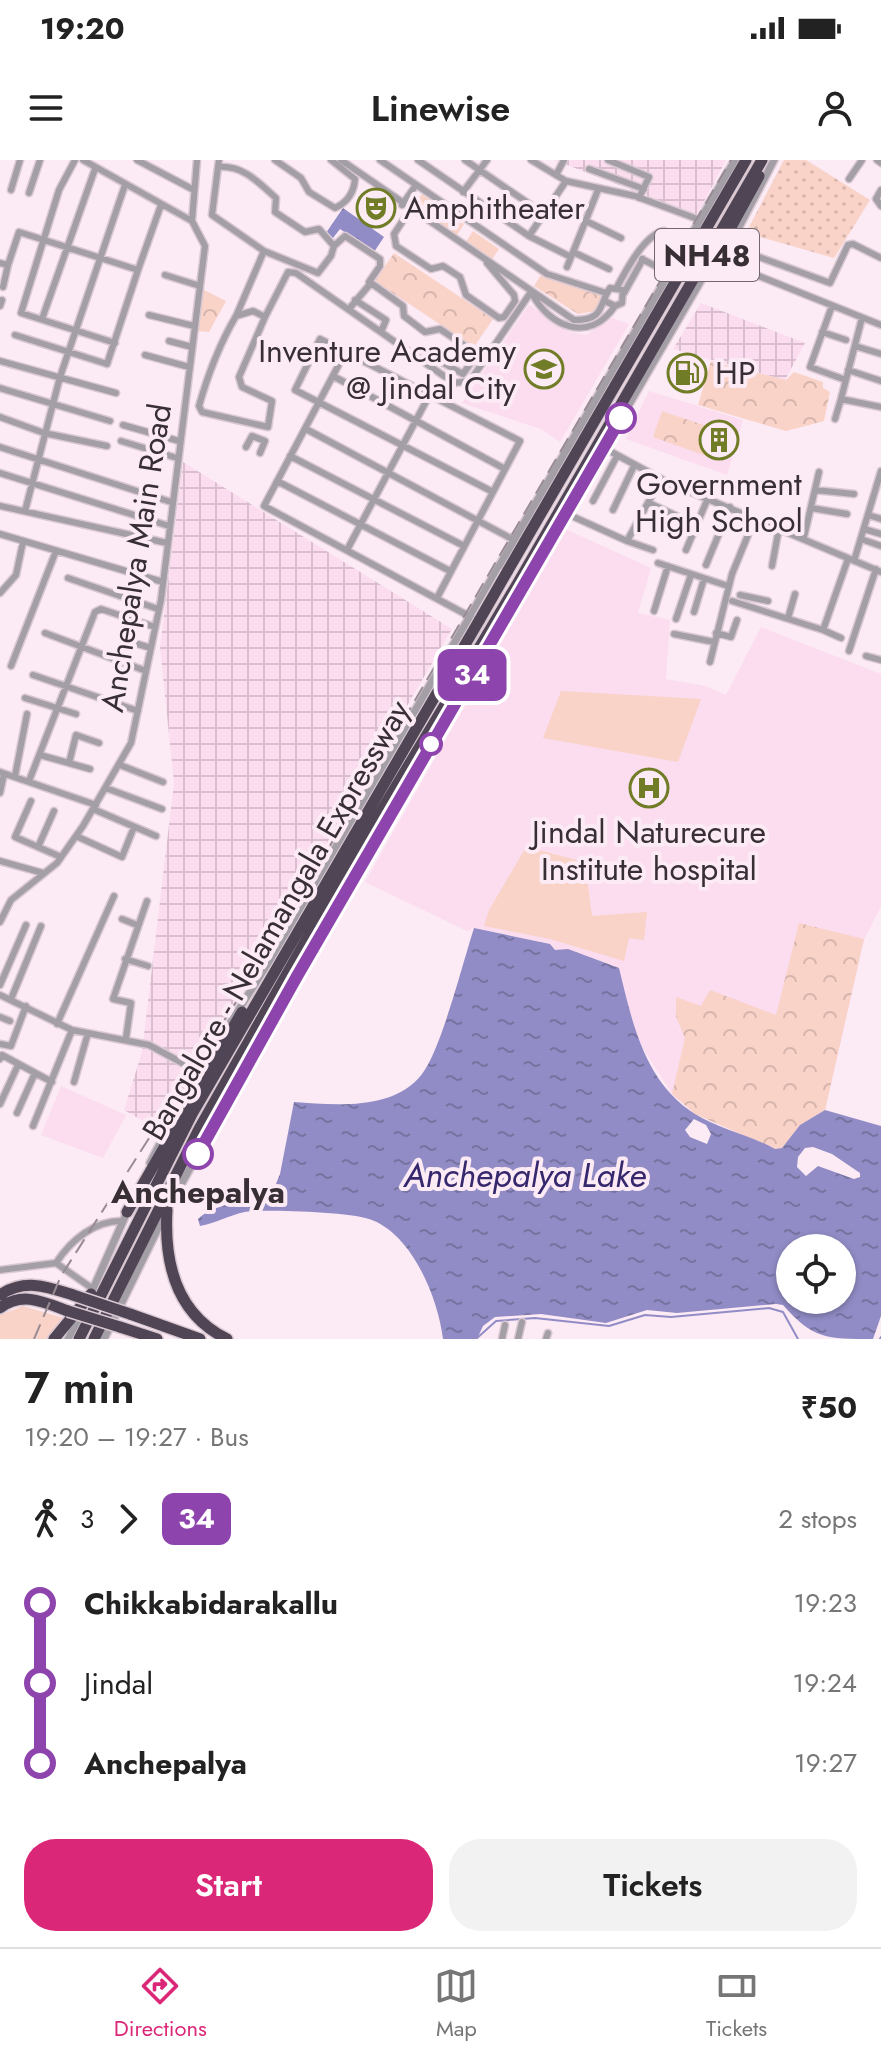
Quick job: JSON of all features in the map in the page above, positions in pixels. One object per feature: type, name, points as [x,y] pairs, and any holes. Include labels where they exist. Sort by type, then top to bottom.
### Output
[{"type":"highway","name":"Bangalore - Nelamangala Expressway","points":[[94,1339],[199,1129],[344,861],[746,160]]},
{"type":"highway","name":"Bangalore - Nelamangala Expressway","points":[[79,1339],[142,1208],[275,968],[344,861],[652,351],[763,160]]},
{"type":"highway","points":[[714,258],[754,189],[763,160]]},
{"type":"highway","points":[[125,1216],[240,1014],[275,968]]},
{"type":"highway","points":[[167,1210],[165,1244],[177,1285],[198,1319],[227,1339]]},
{"type":"highway","points":[[0,1295],[12,1288],[37,1285],[200,1339]]},
{"type":"highway","points":[[54,1339],[92,1292]]},
{"type":"highway","points":[[0,1308],[14,1300],[29,1298],[157,1339]]},
{"type":"street","points":[[11,190],[20,160]]},
{"type":"street","points":[[29,193],[40,160]]},
{"type":"street","points":[[115,343],[21,313],[59,190],[79,160],[192,221]]},
{"type":"street","points":[[137,160],[194,190]]},
{"type":"street","points":[[275,160],[301,178],[309,192],[335,208],[344,204],[354,189],[355,179],[331,160]]},
{"type":"street","points":[[341,160],[402,205],[574,320],[587,320],[607,302]]},
{"type":"street","points":[[380,160],[547,274],[606,293],[617,287],[629,265],[641,258]]},
{"type":"street","points":[[418,160],[529,236],[609,269]]},
{"type":"street","points":[[465,160],[544,214]]},
{"type":"street","points":[[463,192],[487,160]]},
{"type":"street","points":[[531,160],[566,181],[639,198],[700,220]]},
{"type":"street","points":[[556,175],[564,160]]},
{"type":"street","points":[[608,160],[649,177],[639,198]]},
{"type":"street","points":[[68,1339],[165,1131],[270,960],[735,160]]},
{"type":"street","points":[[104,1339],[167,1210],[283,1000],[714,258],[729,246],[774,160]]},
{"type":"street","points":[[849,179],[862,160]]},
{"type":"street","name":"Anchepalya Main Road","points":[[0,920],[11,900],[61,857],[131,743],[163,582],[205,246],[192,221],[194,162]]},
{"type":"street","points":[[334,246],[319,229],[305,232],[275,212],[276,198],[247,173],[219,164],[212,215],[264,251],[318,273],[331,256],[334,246],[345,236],[380,259],[380,266],[349,309]]},
{"type":"street","points":[[42,319],[95,169]]},
{"type":"street","points":[[589,169],[644,189]]},
{"type":"street","points":[[529,236],[566,181]]},
{"type":"street","points":[[25,511],[60,377],[125,185]]},
{"type":"street","points":[[402,205],[416,185]]},
{"type":"street","points":[[567,267],[598,190]]},
{"type":"street","points":[[881,190],[876,201],[881,206]]},
{"type":"street","points":[[15,335],[107,364],[161,205]]},
{"type":"street","points":[[410,210],[394,234],[396,246],[431,269],[443,266],[460,277],[466,295],[499,318],[504,317],[515,301],[514,295],[488,269],[487,262]]},
{"type":"street","points":[[586,221],[621,238]]},
{"type":"street","points":[[531,292],[537,304],[572,330],[587,330],[624,301],[624,293],[641,258],[644,243],[661,231],[683,249]]},
{"type":"street","points":[[3,287],[4,264],[19,232],[138,270]]},
{"type":"street","points":[[729,246],[830,283],[848,245],[853,244],[881,258]]},
{"type":"street","points":[[264,251],[236,316],[220,343],[199,408],[255,426],[268,427],[273,404],[242,387],[239,377],[288,272],[296,273],[454,383],[470,381],[531,292]]},
{"type":"street","points":[[641,258],[669,273]]},
{"type":"street","points":[[714,258],[881,325]]},
{"type":"street","points":[[165,275],[200,286]]},
{"type":"street","points":[[369,282],[403,306],[404,316],[425,332],[440,329],[477,354],[463,374],[429,355],[422,360]]},
{"type":"street","points":[[617,287],[624,293]]},
{"type":"street","points":[[606,293],[607,302]]},
{"type":"street","points":[[355,300],[386,320],[381,332]]},
{"type":"street","points":[[607,302],[615,306]]},
{"type":"street","points":[[832,306],[810,367],[843,379]]},
{"type":"street","points":[[236,316],[253,311],[265,317]]},
{"type":"street","points":[[149,315],[194,326]]},
{"type":"street","points":[[835,419],[843,379],[862,318]]},
{"type":"street","points":[[822,332],[846,340]]},
{"type":"street","points":[[437,598],[520,441],[320,339],[295,390],[493,492]]},
{"type":"street","points":[[169,341],[192,347]]},
{"type":"street","points":[[855,346],[881,354]]},
{"type":"street","points":[[346,351],[264,506],[469,616]]},
{"type":"street","points":[[145,355],[189,367]]},
{"type":"street","points":[[0,361],[116,393]]},
{"type":"street","points":[[848,370],[881,381]]},
{"type":"street","points":[[333,376],[505,469]]},
{"type":"street","points":[[0,388],[110,421]]},
{"type":"street","points":[[347,550],[430,394]]},
{"type":"street","points":[[841,399],[881,407]]},
{"type":"street","points":[[0,417],[44,433],[107,446]]},
{"type":"street","points":[[123,425],[179,441]]},
{"type":"street","points":[[246,447],[255,426]]},
{"type":"street","points":[[306,429],[514,540]]},
{"type":"street","points":[[252,436],[265,441],[260,453]]},
{"type":"street","points":[[121,441],[177,458]]},
{"type":"street","points":[[0,447],[171,502]]},
{"type":"street","points":[[604,448],[661,479],[878,570],[849,651]]},
{"type":"street","points":[[290,456],[464,546]]},
{"type":"street","points":[[593,501],[617,456]]},
{"type":"street","points":[[613,510],[634,466]]},
{"type":"street","points":[[823,630],[861,539],[878,492],[881,471]]},
{"type":"street","points":[[804,537],[819,472]]},
{"type":"street","points":[[0,473],[169,526]]},
{"type":"street","points":[[627,541],[661,479]]},
{"type":"street","points":[[277,481],[450,571]]},
{"type":"street","points":[[815,490],[854,494]]},
{"type":"street","points":[[686,550],[708,498]]},
{"type":"street","points":[[649,503],[696,525]]},
{"type":"street","points":[[0,506],[167,543]]},
{"type":"street","points":[[706,565],[730,507]]},
{"type":"street","points":[[811,508],[847,514]]},
{"type":"street","points":[[565,513],[653,550]]},
{"type":"street","points":[[868,515],[881,519]]},
{"type":"street","points":[[710,662],[728,586],[755,518]]},
{"type":"street","points":[[772,566],[779,528]]},
{"type":"street","points":[[864,529],[881,534]]},
{"type":"street","points":[[0,534],[163,582]]},
{"type":"street","points":[[861,539],[881,546]]},
{"type":"street","points":[[0,593],[16,575],[23,542]]},
{"type":"street","points":[[11,666],[56,551]]},
{"type":"street","points":[[658,563],[728,586]]},
{"type":"street","points":[[654,611],[668,566]]},
{"type":"street","points":[[676,619],[691,575]]},
{"type":"street","points":[[68,578],[158,609]]},
{"type":"street","points":[[694,612],[704,579]]},
{"type":"street","points":[[743,585],[735,602],[841,638]]},
{"type":"street","points":[[485,589],[512,603]]},
{"type":"street","points":[[788,618],[795,594]]},
{"type":"street","points":[[740,595],[768,601]]},
{"type":"street","points":[[479,599],[506,615]]},
{"type":"street","points":[[29,781],[99,608],[155,627]]},
{"type":"street","points":[[716,633],[731,637],[737,620]]},
{"type":"street","points":[[45,633],[146,671]]},
{"type":"street","points":[[674,634],[714,642]]},
{"type":"street","points":[[124,640],[151,648]]},
{"type":"street","points":[[866,656],[881,660]]},
{"type":"street","points":[[33,675],[138,711]]},
{"type":"street","points":[[25,698],[76,714]]},
{"type":"street","points":[[15,776],[27,714]]},
{"type":"street","points":[[69,763],[76,735],[99,743]]},
{"type":"street","points":[[40,755],[90,769]]},
{"type":"street","points":[[120,765],[163,782]]},
{"type":"street","points":[[0,793],[2,773],[15,776],[94,807],[156,836]]},
{"type":"street","points":[[106,788],[162,809]]},
{"type":"street","points":[[15,837],[31,801]]},
{"type":"street","points":[[38,847],[54,811]]},
{"type":"street","points":[[76,836],[122,857],[134,827]]},
{"type":"street","points":[[6,834],[61,857]]},
{"type":"street","points":[[0,861],[43,874]]},
{"type":"street","points":[[0,896],[11,900]]},
{"type":"street","points":[[57,1024],[114,896]]},
{"type":"street","points":[[126,1038],[131,1003],[113,999],[147,901]]},
{"type":"street","points":[[122,919],[137,925]]},
{"type":"street","points":[[0,985],[26,925]]},
{"type":"street","points":[[11,999],[41,926]]},
{"type":"street","points":[[125,959],[148,966]]},
{"type":"street","points":[[0,995],[72,1030],[126,1038],[149,1045],[199,1072]]},
{"type":"street","points":[[0,1044],[11,1046],[26,1006]]},
{"type":"street","points":[[0,1017],[10,1021]]},
{"type":"street","points":[[33,1126],[72,1030]]},
{"type":"street","points":[[74,1082],[88,1033]]},
{"type":"street","points":[[0,1059],[2,1055],[52,1082]]},
{"type":"street","points":[[0,1104],[18,1065]]},
{"type":"street","points":[[17,1113],[35,1073]]},
{"type":"street","points":[[0,1270],[56,1263],[79,1236],[125,1216]]},
{"type":"street","points":[[56,1263],[92,1292]]},
{"type":"street","points":[[518,1339],[522,1322]]},
{"type":"street","points":[[502,1339],[505,1325]]},
{"type":"shaded area","points":[[554,160],[726,160],[697,215]]},
{"type":"shaded area","points":[[701,303],[805,343],[785,380],[673,349]]},
{"type":"shaded area","name":"Inventure Academy @ Jindal City","points":[[529,305],[570,332],[586,335],[612,318],[629,324],[560,442],[541,429],[462,403]]},
{"type":"shaded area","points":[[649,391],[743,420],[727,475],[626,439]]},
{"type":"shaded area","points":[[183,462],[452,629],[159,1130],[124,1110],[142,1052],[174,783],[160,647]]},
{"type":"shaded area","name":"Jindal Naturecure Institute hospital","points":[[565,529],[651,568],[638,613],[670,620],[666,679],[705,686],[726,695],[761,627],[881,674],[881,906],[864,940],[825,1110],[800,1125],[782,1148],[775,1149],[672,1094],[636,1037],[618,968],[555,950],[550,944],[474,928],[467,931],[365,882]]},
{"type":"shaded area","points":[[61,1086],[126,1115],[103,1158],[41,1135]]},
{"type":"green space","points":[[784,160],[806,160],[870,200],[834,258],[746,233]]},
{"type":"green space","points":[[422,194],[464,224],[455,238],[412,208]]},
{"type":"green space","points":[[473,231],[499,249],[491,261],[465,243]]},
{"type":"green space","points":[[394,253],[493,319],[474,347],[375,281]]},
{"type":"green space","points":[[541,275],[605,294],[595,311],[578,314],[534,286]]},
{"type":"green space","points":[[202,289],[226,301],[209,332],[197,331]]},
{"type":"green space","points":[[711,361],[786,380],[794,372],[823,382],[823,388],[830,392],[824,421],[786,431],[698,405]]},
{"type":"green space","points":[[662,411],[715,429],[706,456],[653,437]]},
{"type":"green space","points":[[561,691],[701,699],[678,762],[543,738]]},
{"type":"green space","points":[[526,847],[585,862],[592,916],[647,912],[644,940],[629,938],[624,961],[550,939],[484,926],[489,910]]},
{"type":"green space","points":[[799,923],[864,939],[825,1110],[800,1125],[782,1148],[775,1149],[695,1114],[672,1094],[685,1038],[676,1017],[676,997],[701,1006],[710,990],[776,1015]]},
{"type":"green space","points":[[23,1306],[64,1318],[47,1339],[0,1339],[0,1315]]},
{"type":"water","points":[[343,208],[384,237],[374,252],[340,229],[333,238],[326,233]]},
{"type":"water","name":"Anchepalya Lake","points":[[474,928],[550,944],[555,950],[568,949],[619,968],[635,1029],[652,1068],[663,1085],[695,1114],[775,1149],[782,1148],[800,1125],[825,1110],[881,1126],[881,1316],[873,1339],[822,1335],[803,1325],[792,1314],[856,1314],[856,1234],[776,1234],[776,1304],[677,1313],[647,1310],[606,1323],[541,1314],[495,1317],[483,1326],[477,1339],[443,1339],[429,1287],[410,1252],[384,1226],[369,1219],[330,1213],[253,1211],[200,1226],[198,1219],[213,1209],[231,1204],[269,1201],[280,1174],[294,1102],[362,1103],[396,1094],[422,1074],[444,1026]],"holes":[[[694,1119],[706,1125],[711,1134],[707,1144],[690,1137],[685,1130]],[[813,1147],[832,1154],[860,1173],[860,1177],[854,1179],[818,1166],[806,1176],[797,1167],[798,1157],[805,1148]]]},
{"type":"waterway","points":[[476,1339],[496,1321],[535,1318],[609,1326],[645,1315],[671,1317],[769,1308],[783,1312],[798,1339]]},
{"type":"railway","points":[[34,1339],[61,1276],[266,955],[731,160]]},
{"type":"bus line","name":"34","points":[[198,1154],[296,978],[621,418]]},
{"type":"place","name":"Amphitheater","points":[[376,208]]},
{"type":"place","name":"Inventure Academy @ Jindal City","points":[[544,369]]},
{"type":"place","name":"HP","points":[[687,373]]},
{"type":"place","name":"Government High School","points":[[719,440]]},
{"type":"place","name":"Jindal Naturecure Institute hospital","points":[[649,788]]},
{"type":"place","name":"Anchepalya","points":[[198,1154]]}]
